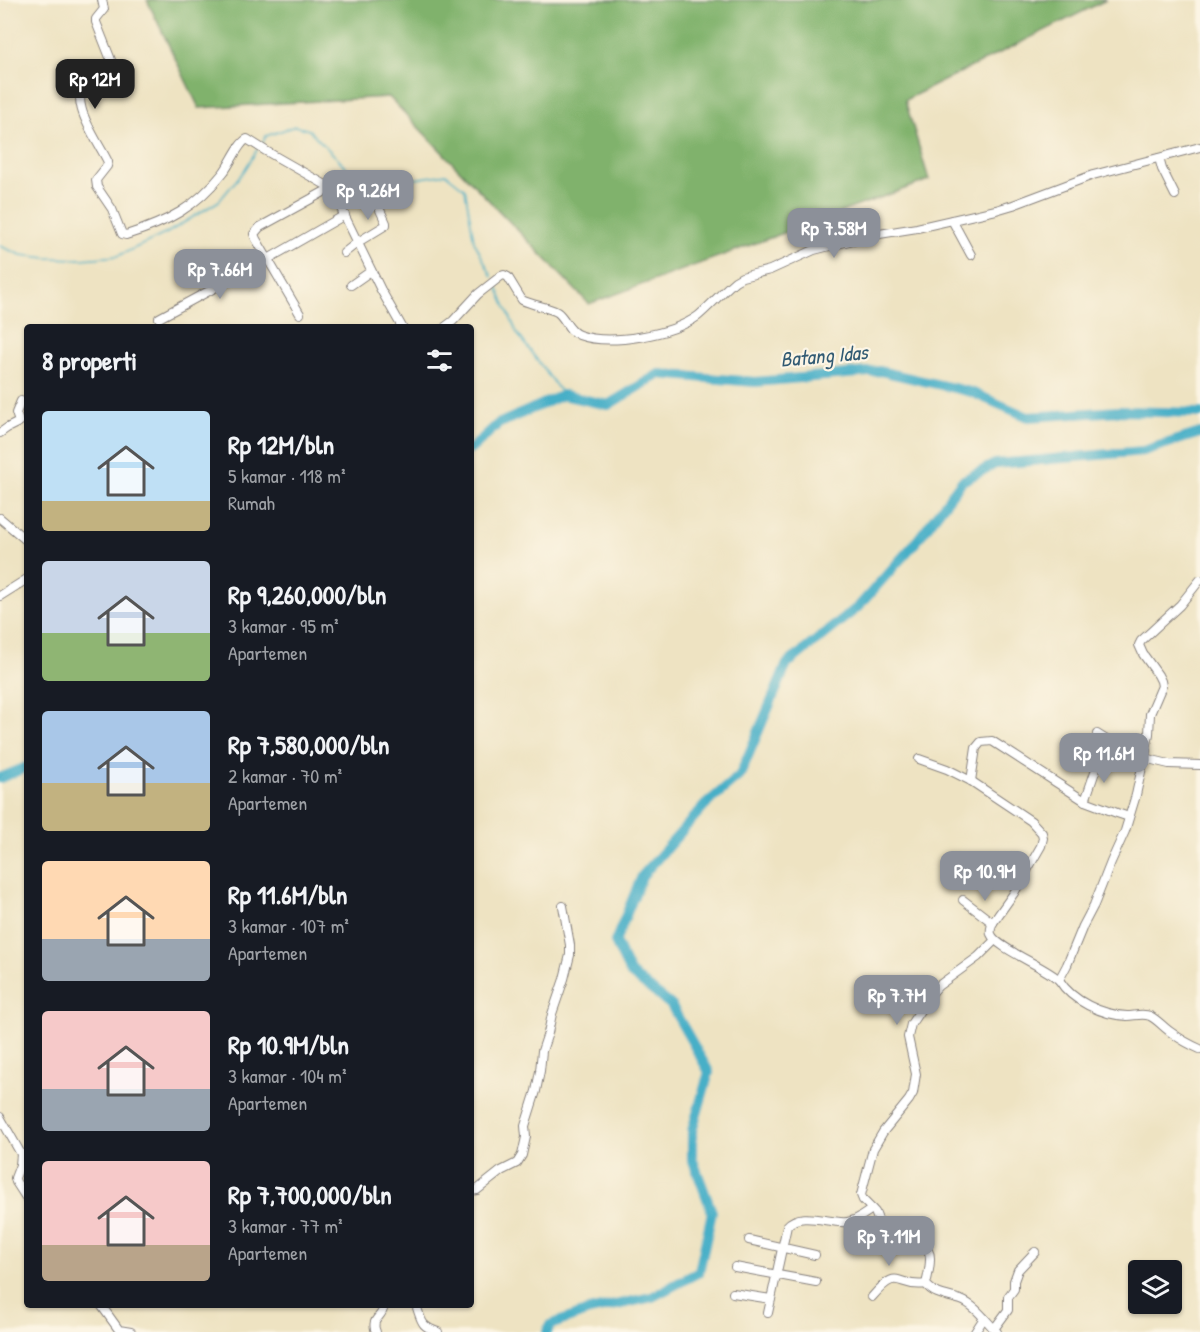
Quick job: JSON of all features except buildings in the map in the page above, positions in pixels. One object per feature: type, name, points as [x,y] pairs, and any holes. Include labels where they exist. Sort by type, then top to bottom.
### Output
[{"type":"street","points":[[102,0],[104,9],[96,22],[111,64],[87,80],[81,89],[80,103],[88,126],[108,162],[96,180],[97,187],[112,209],[122,234],[126,236],[164,222],[195,202],[215,183],[230,165],[243,141],[248,139],[330,188],[400,324]]},
{"type":"street","points":[[449,324],[485,289],[504,275],[508,277],[522,300],[555,311],[574,333],[586,337],[617,340],[657,334],[697,317],[742,277],[770,270],[808,252],[873,235],[917,228],[1013,205],[1093,175],[1200,147]]},
{"type":"street","points":[[1158,158],[1174,195]]},
{"type":"street","points":[[300,314],[256,239],[255,232],[330,188]]},
{"type":"street","points":[[344,252],[386,225],[375,199]]},
{"type":"street","points":[[159,318],[345,214]]},
{"type":"street","points":[[952,220],[971,255]]},
{"type":"street","points":[[351,285],[371,271]]},
{"type":"street","points":[[0,433],[19,422],[16,413],[21,401]]},
{"type":"street","points":[[0,518],[24,538]]},
{"type":"street","points":[[1059,981],[1125,831],[1145,755],[1150,714],[1160,691],[1161,681],[1143,654],[1139,643],[1180,605],[1200,580]]},
{"type":"street","points":[[0,596],[24,581]]},
{"type":"street","points":[[1097,734],[1113,744],[1169,764],[1200,765]]},
{"type":"street","points":[[971,781],[976,748],[981,742],[992,741],[1085,801],[1129,817]]},
{"type":"street","points":[[919,759],[971,781],[1030,821],[1042,833],[1041,846],[1014,893],[993,923],[991,931],[995,940],[1017,955],[1045,969],[1059,981],[1064,989],[1093,1007],[1126,1016],[1151,1016],[1173,1034],[1200,1049]]},
{"type":"street","points":[[1085,801],[1099,760]]},
{"type":"street","points":[[963,900],[993,923]]},
{"type":"street","points":[[474,1190],[501,1171],[517,1163],[522,1155],[526,1137],[525,1126],[536,1091],[542,1051],[570,955],[563,906]]},
{"type":"street","points":[[926,1284],[930,1259],[926,1248],[885,1238],[872,1209],[861,1195],[873,1149],[883,1132],[909,1100],[915,1084],[915,1067],[909,1036],[911,1024],[938,986],[978,957],[995,940]]},
{"type":"street","points":[[0,1117],[21,1154],[15,1178],[24,1194]]},
{"type":"street","points":[[768,1313],[787,1226],[794,1220],[813,1218],[846,1222],[858,1219],[872,1209]]},
{"type":"street","points":[[749,1240],[815,1255]]},
{"type":"street","points":[[872,1297],[883,1284],[893,1279],[914,1285],[926,1284],[933,1291],[966,1302],[995,1330],[1008,1310],[1008,1297],[1014,1289],[1018,1270],[1035,1252]]},
{"type":"street","points":[[735,1267],[816,1282]]},
{"type":"street","points":[[733,1293],[771,1299]]},
{"type":"street","points":[[103,1308],[119,1330],[131,1332]]},
{"type":"street","points":[[376,1332],[374,1322],[384,1308]]},
{"type":"street","points":[[417,1308],[423,1325],[438,1332]]},
{"type":"street","points":[[975,1332],[984,1318]]},
{"type":"green space","points":[[147,0],[1106,0],[905,100],[929,180],[589,304],[389,97],[199,108]]},
{"type":"waterway","points":[[262,144],[266,136],[295,126],[309,130],[353,174],[384,184],[446,174],[465,189],[474,241],[492,277]]},
{"type":"waterway","points":[[0,246],[21,255],[47,258],[81,259],[118,256],[167,233],[219,201],[244,171],[257,150]]},
{"type":"waterway","points":[[496,284],[517,333],[563,395]]},
{"type":"waterway","name":"Batang Idas","points":[[474,446],[498,424],[563,395],[608,405],[659,374],[755,382],[880,371],[971,392],[1028,417],[1119,411],[1200,413]]},
{"type":"waterway","points":[[547,1332],[550,1325],[589,1311],[652,1297],[699,1272],[712,1212],[692,1158],[692,1131],[709,1072],[671,1005],[630,973],[615,942],[642,876],[705,805],[740,775],[787,664],[858,607],[916,542],[962,481],[995,464],[1143,451],[1200,433]]},
{"type":"waterway","name":"Batang Idas","points":[[0,778],[24,768]]}]
